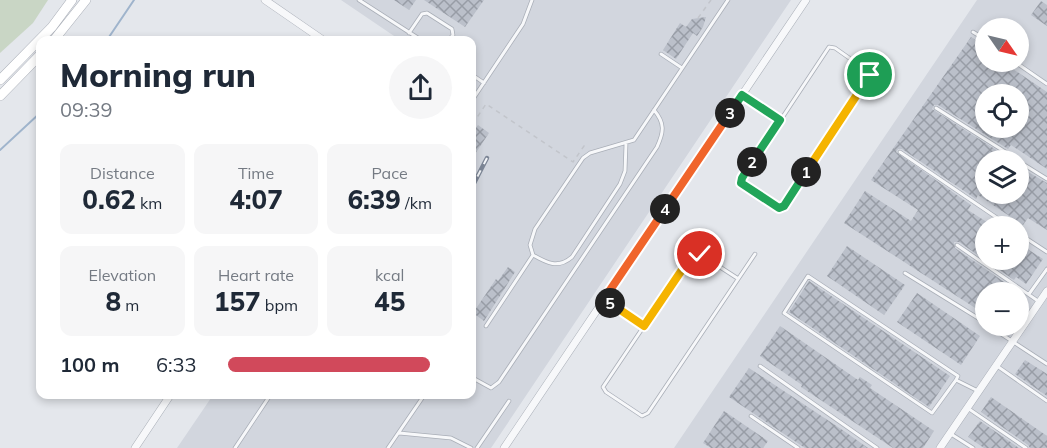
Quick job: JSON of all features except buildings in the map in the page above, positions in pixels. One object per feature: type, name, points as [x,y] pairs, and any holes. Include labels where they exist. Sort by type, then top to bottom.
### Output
[{"type":"main road","points":[[43,36],[72,0]]},
{"type":"main road","points":[[57,36],[86,0]]},
{"type":"main road","points":[[0,80],[36,43]]},
{"type":"main road","points":[[0,96],[36,59]]},
{"type":"street","points":[[265,0],[317,36]]},
{"type":"street","points":[[504,448],[806,0]]},
{"type":"street","points":[[940,448],[1047,291]]},
{"type":"street","points":[[135,448],[168,399]]},
{"type":"lane","points":[[359,0],[414,36]]},
{"type":"lane","points":[[476,95],[523,24],[532,0]]},
{"type":"lane","points":[[486,326],[533,255],[530,244],[536,229],[583,158],[590,153],[634,140],[728,0]]},
{"type":"lane","points":[[409,33],[422,14],[427,13],[452,29],[452,36]]},
{"type":"lane","points":[[830,47],[835,48],[869,72],[869,78],[784,206],[779,208],[743,186],[741,180],[780,120],[830,47]]},
{"type":"lane","points":[[661,54],[682,68]]},
{"type":"lane","points":[[1029,71],[1047,84]]},
{"type":"lane","points":[[476,77],[484,83]]},
{"type":"lane","points":[[742,95],[780,120]]},
{"type":"lane","points":[[936,108],[1001,150]]},
{"type":"lane","points":[[476,380],[491,388],[499,382],[657,147],[663,128],[662,119],[654,110]]},
{"type":"lane","points":[[533,255],[553,264],[566,262],[572,257],[620,184],[625,171],[626,144]]},
{"type":"lane","points":[[900,152],[994,216]]},
{"type":"lane","points":[[1029,168],[1047,179]]},
{"type":"lane","points":[[1029,240],[1047,252]]},
{"type":"lane","points":[[957,245],[1010,282]]},
{"type":"lane","points":[[738,279],[700,254],[694,253],[603,387],[606,392],[642,416],[648,413],[755,254]]},
{"type":"lane","points":[[1039,302],[1029,295],[1047,269]]},
{"type":"lane","points":[[905,273],[975,317]]},
{"type":"lane","points":[[808,276],[958,376],[956,380],[932,413],[784,313],[808,276]]},
{"type":"lane","points":[[604,299],[644,326]]},
{"type":"lane","points":[[1006,336],[1047,364]]},
{"type":"lane","points":[[760,366],[877,448]]},
{"type":"lane","points":[[996,366],[1047,401]]},
{"type":"lane","points":[[956,380],[978,392]]},
{"type":"lane","points":[[235,448],[268,399]]},
{"type":"lane","points":[[388,448],[422,399]]},
{"type":"lane","points":[[477,448],[509,401]]},
{"type":"lane","points":[[967,408],[1026,448]]},
{"type":"lane","points":[[751,416],[798,448]]},
{"type":"lane","points":[[399,433],[451,438],[471,448]]},
{"type":"lane","points":[[950,434],[973,448]]},
{"type":"path","points":[[699,18],[711,0]]},
{"type":"path","points":[[476,118],[486,104],[573,162],[584,146]]},
{"type":"shaded area","points":[[341,0],[791,0],[491,448],[177,448],[210,399],[476,399],[476,36],[394,36]]},
{"type":"shaded area","points":[[977,0],[1047,0],[1047,448],[674,448]]},
{"type":"green space","points":[[0,0],[48,0],[33,23],[0,53]]},
{"type":"waterway","points":[[110,36],[134,0]]},
{"type":"waterway","points":[[0,150],[36,117]]},
{"type":"railway","points":[[476,179],[487,158]]},
{"type":"route","points":[[700,254],[692,255],[644,326],[604,299],[742,95],[780,120],[741,183],[776,207],[782,208],[870,75]]}]
